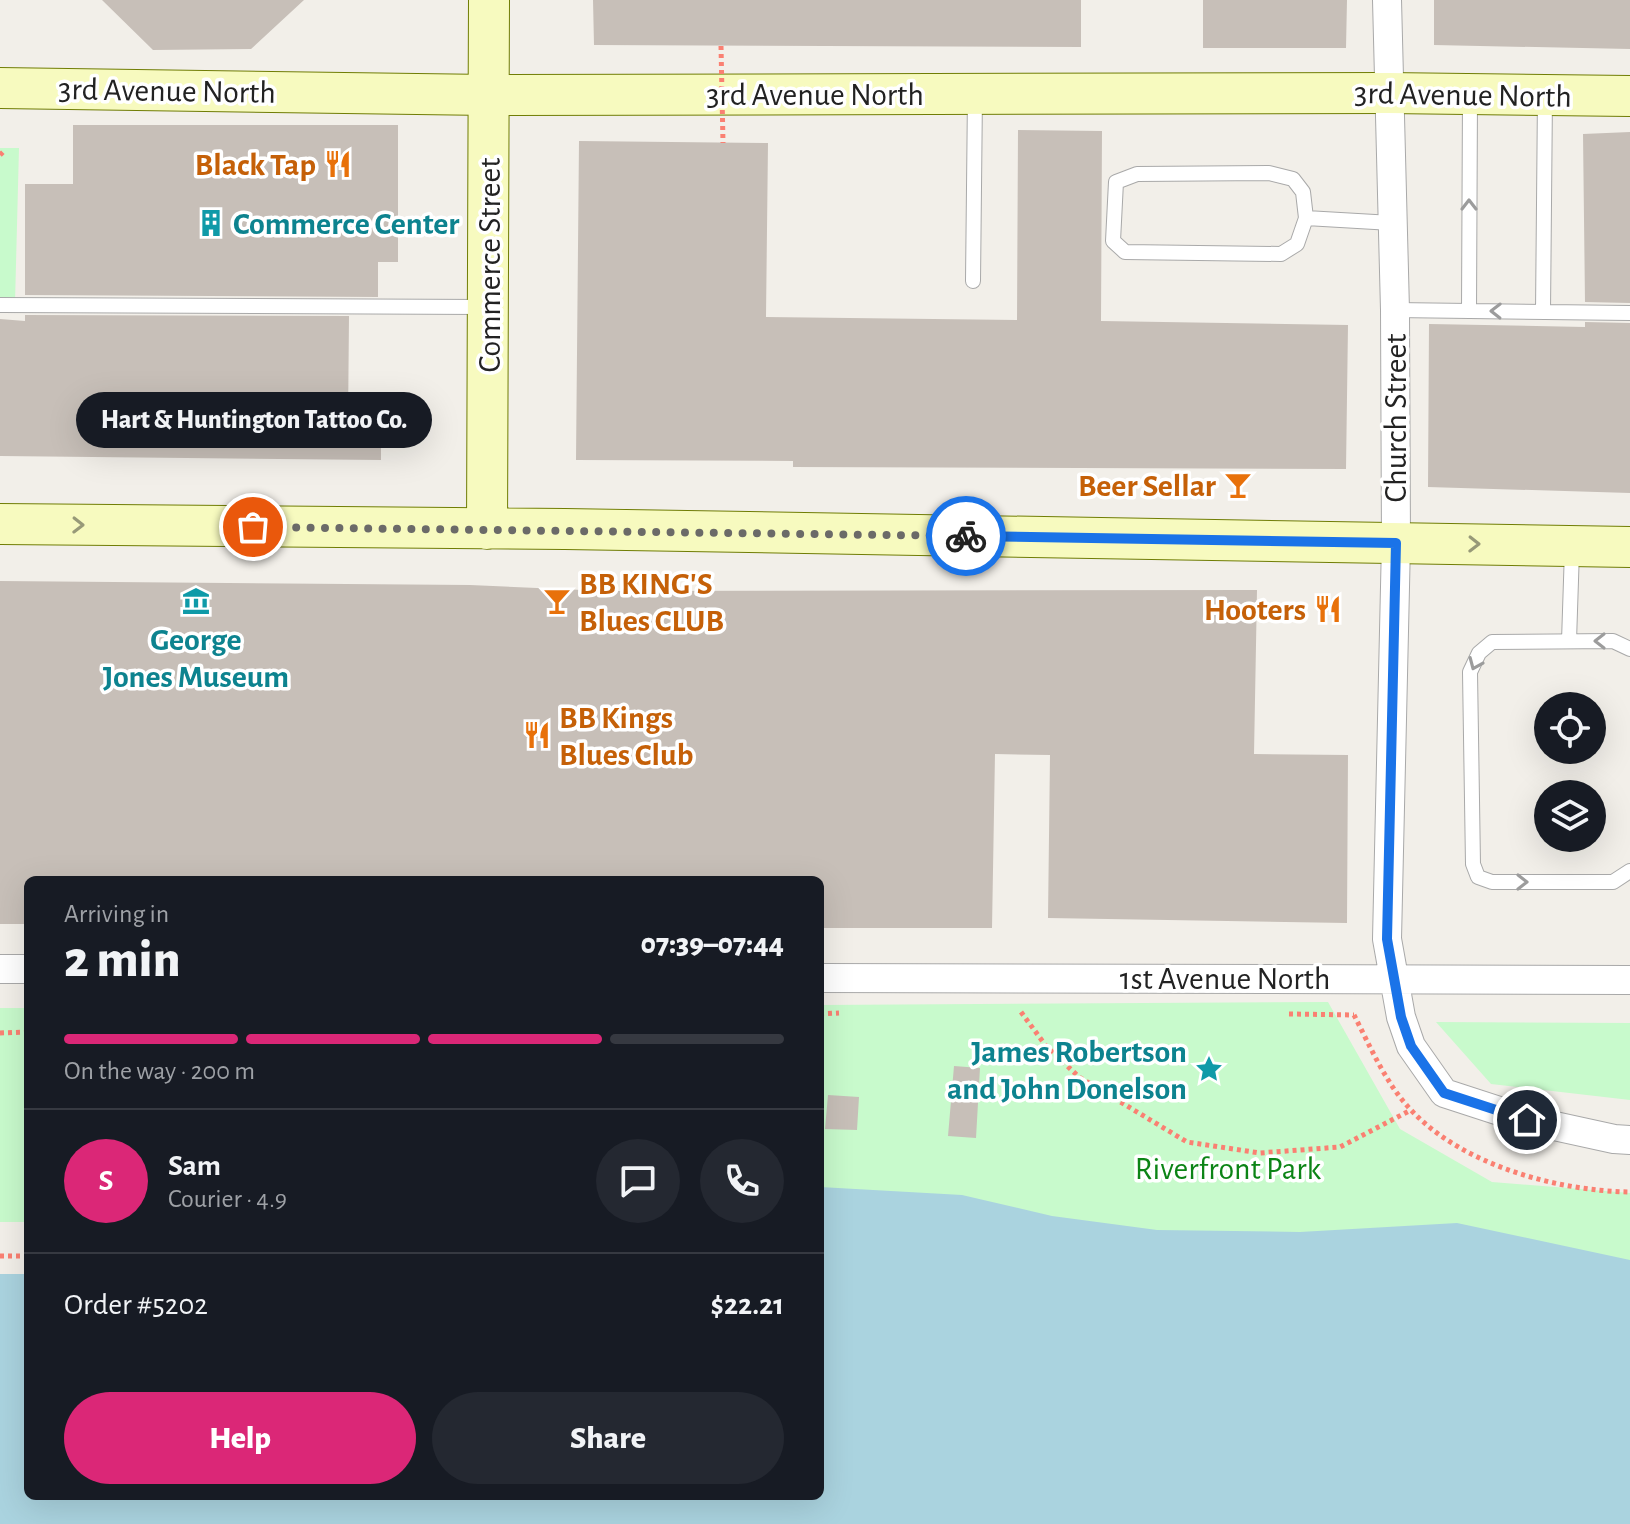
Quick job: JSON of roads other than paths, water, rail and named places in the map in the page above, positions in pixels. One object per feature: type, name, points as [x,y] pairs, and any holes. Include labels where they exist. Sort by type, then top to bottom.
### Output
[{"type":"street","name":"Commerce Street","points":[[487,529],[489,0]]},
{"type":"street","name":"Church Street","points":[[1387,0],[1395,310],[1396,543],[1387,939],[1394,980],[1411,1046],[1444,1093],[1527,1120],[1630,1140]]},
{"type":"street","name":"3rd Avenue North","points":[[0,88],[489,95],[1388,93],[1630,96]]},
{"type":"street","points":[[0,524],[1630,547]]},
{"type":"street","points":[[0,969],[24,969]]},
{"type":"street","name":"1st Avenue North","points":[[824,978],[1630,980]]},
{"type":"lane","points":[[973,281],[975,94]]},
{"type":"lane","points":[[1469,311],[1470,94]]},
{"type":"lane","points":[[1543,312],[1545,95]]},
{"type":"lane","points":[[1269,173],[1293,179],[1303,192],[1306,218],[1297,244],[1281,254],[1125,252],[1113,241],[1116,182],[1137,174],[1269,173]]},
{"type":"lane","points":[[1306,218],[1392,223]]},
{"type":"lane","points":[[0,305],[489,307]]},
{"type":"lane","points":[[1395,310],[1630,313]]},
{"type":"lane","points":[[1569,641],[1572,546]]},
{"type":"lane","points":[[1630,649],[1613,641],[1492,642],[1479,653],[1470,672],[1473,864],[1478,877],[1492,882],[1613,882],[1630,871]]},
{"type":"water","points":[[824,1187],[962,1195],[1052,1216],[1157,1230],[1300,1232],[1457,1223],[1630,1260],[1630,1524],[0,1524],[0,1222],[24,1222],[24,1500],[824,1500]]},
{"type":"place","name":"Black Tap","points":[[338,164]]},
{"type":"place","name":"Commerce Center","points":[[211,223]]},
{"type":"place","name":"Beer Sellar","points":[[1238,485]]},
{"type":"place","name":"Hart & Huntington Tattoo Co.","points":[[253,527]]},
{"type":"place","name":"George Jones Museum","points":[[196,601]]},
{"type":"place","name":"BB KING'S Blues CLUB","points":[[557,601]]},
{"type":"place","name":"Hooters","points":[[1328,609]]},
{"type":"place","name":"BB Kings Blues Club","points":[[537,735]]},
{"type":"place","name":"James Robertson and John Donelson","points":[[1209,1069]]},
{"type":"park label","name":"Riverfront Park","points":[[1228,1168]]}]
